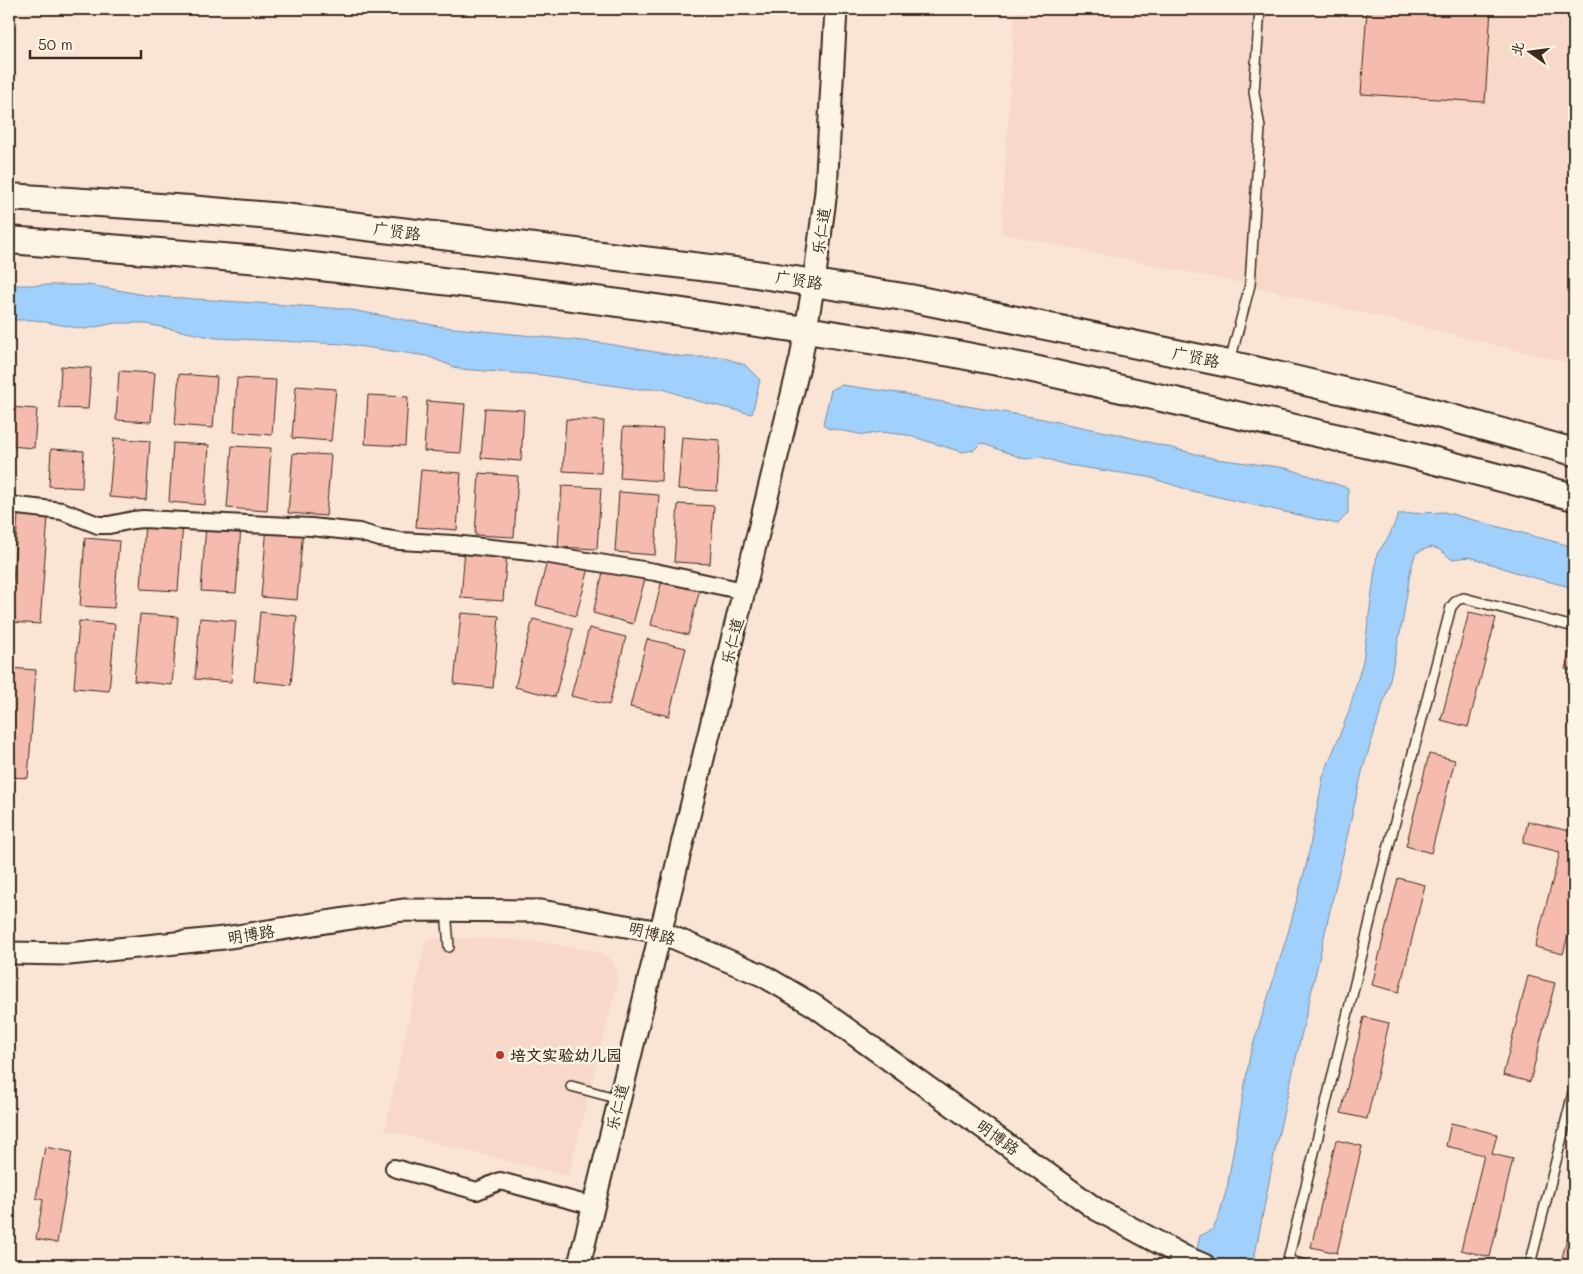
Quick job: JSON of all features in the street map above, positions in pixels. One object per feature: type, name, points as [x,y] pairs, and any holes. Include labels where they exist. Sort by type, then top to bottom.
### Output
[{"type":"main road","name":"广贤路","points":[[9,197],[283,217],[814,282],[910,298],[1229,364],[1412,407],[1574,452]]},
{"type":"main road","points":[[9,240],[260,260],[474,284],[634,305],[951,353],[1029,368],[1405,453],[1574,497]]},
{"type":"street","name":"乐仁道","points":[[578,1265],[801,358],[814,282],[826,191],[836,9]]},
{"type":"street","points":[[9,505],[62,511],[98,525],[143,519],[311,528],[359,532],[400,541],[531,552],[655,572],[744,591]]},
{"type":"street","name":"明博路","points":[[9,953],[69,954],[224,938],[403,910],[540,911],[660,932],[762,975],[815,1006],[1096,1209],[1195,1261]]},
{"type":"street","points":[[394,1168],[478,1191],[500,1180],[593,1206]]},
{"type":"lane","points":[[1229,364],[1250,285],[1260,128],[1254,92],[1260,9]]},
{"type":"lane","points":[[1305,1265],[1288,1260],[1381,876],[1451,607],[1457,600],[1464,598],[1574,627]]},
{"type":"lane","points":[[446,910],[449,947]]},
{"type":"lane","points":[[571,1086],[620,1099]]},
{"type":"lane","points":[[1530,1265],[1574,1089]]},
{"type":"shaded area","points":[[1015,9],[1574,9],[1574,364],[1250,285],[1001,233]]},
{"type":"shaded area","name":"培文实验幼儿园","points":[[476,938],[542,942],[594,951],[607,956],[614,964],[618,980],[568,1176],[385,1130],[426,939]]},
{"type":"water","points":[[9,285],[90,285],[150,296],[346,309],[444,327],[602,343],[684,357],[722,357],[745,365],[760,380],[752,414],[697,401],[663,389],[637,389],[542,375],[459,369],[427,356],[343,344],[216,338],[141,323],[116,323],[84,329],[34,320],[9,320]]},
{"type":"water","points":[[841,385],[906,394],[919,398],[1038,418],[1116,434],[1216,459],[1286,468],[1348,488],[1348,513],[1338,524],[1192,491],[1148,477],[1067,465],[1041,457],[1025,459],[981,443],[974,450],[962,452],[907,435],[880,432],[865,435],[827,428],[823,424],[831,390]]},
{"type":"water","points":[[1444,512],[1574,547],[1574,588],[1527,576],[1470,557],[1451,559],[1442,551],[1434,548],[1415,554],[1388,688],[1362,772],[1276,1145],[1253,1265],[1193,1265],[1200,1236],[1212,1230],[1218,1219],[1227,1188],[1250,1055],[1288,933],[1307,862],[1323,777],[1348,714],[1363,661],[1377,554],[1389,536],[1399,514]]},
{"type":"building","points":[[1367,9],[1491,9],[1485,102],[1361,94]]},
{"type":"building","points":[[61,366],[91,368],[88,409],[59,408]]},
{"type":"building","points":[[119,371],[155,373],[151,422],[116,420]]},
{"type":"building","points":[[179,374],[217,377],[213,428],[175,425]]},
{"type":"building","points":[[237,378],[276,380],[272,435],[234,432]]},
{"type":"building","points":[[296,386],[336,389],[331,441],[292,438]]},
{"type":"building","points":[[368,395],[408,397],[405,446],[365,444]]},
{"type":"building","points":[[427,401],[465,404],[461,453],[424,451]]},
{"type":"building","points":[[9,407],[37,409],[34,448],[9,446]]},
{"type":"building","points":[[485,408],[524,410],[521,461],[481,458]]},
{"type":"building","points":[[566,419],[604,421],[601,473],[563,471]]},
{"type":"building","points":[[623,427],[663,429],[661,481],[620,478]]},
{"type":"building","points":[[682,437],[720,440],[717,491],[678,489]]},
{"type":"building","points":[[114,438],[150,441],[146,500],[109,497]]},
{"type":"building","points":[[173,443],[209,445],[205,505],[169,502]]},
{"type":"building","points":[[232,446],[271,448],[267,511],[227,508]]},
{"type":"building","points":[[51,449],[84,451],[82,488],[49,486]]},
{"type":"building","points":[[293,453],[331,455],[326,516],[288,513]]},
{"type":"building","points":[[421,470],[461,473],[457,530],[416,527]]},
{"type":"building","points":[[479,473],[518,476],[514,537],[475,535]]},
{"type":"building","points":[[562,486],[601,488],[597,549],[558,547]]},
{"type":"building","points":[[619,492],[659,495],[655,555],[615,552]]},
{"type":"building","points":[[678,504],[714,506],[710,564],[674,562]]},
{"type":"building","points":[[18,515],[48,517],[40,624],[10,622]]},
{"type":"building","points":[[145,521],[183,523],[178,591],[141,589]]},
{"type":"building","points":[[206,525],[241,527],[236,593],[201,591]]},
{"type":"building","points":[[267,526],[303,529],[297,600],[261,597]]},
{"type":"building","points":[[85,538],[119,541],[114,608],[80,606]]},
{"type":"building","points":[[465,549],[507,552],[503,601],[461,598]]},
{"type":"building","points":[[548,557],[589,568],[576,616],[536,605]]},
{"type":"building","points":[[605,564],[646,575],[633,624],[593,613]]},
{"type":"building","points":[[663,576],[701,585],[688,635],[651,625]]},
{"type":"building","points":[[260,612],[297,616],[291,685],[254,681]]},
{"type":"building","points":[[1469,612],[1496,618],[1468,727],[1441,720]]},
{"type":"building","points":[[461,613],[499,616],[493,688],[454,684]]},
{"type":"building","points":[[140,614],[178,617],[172,685],[134,681]]},
{"type":"building","points":[[200,618],[236,621],[231,682],[195,679]]},
{"type":"building","points":[[533,619],[573,629],[555,697],[515,687]]},
{"type":"building","points":[[79,621],[115,624],[109,691],[74,688]]},
{"type":"building","points":[[589,628],[626,637],[609,705],[571,696]]},
{"type":"building","points":[[647,639],[686,648],[669,716],[630,707]]},
{"type":"building","points":[[1571,647],[1574,647],[1574,671],[1565,669]]},
{"type":"building","points":[[9,668],[36,670],[28,778],[9,777]]},
{"type":"building","points":[[1429,754],[1455,760],[1431,853],[1406,846]]},
{"type":"building","points":[[1528,821],[1573,832],[1568,852],[1574,854],[1574,912],[1563,954],[1535,947],[1560,852],[1523,843]]},
{"type":"building","points":[[1398,878],[1425,885],[1399,992],[1372,985]]},
{"type":"building","points":[[1528,976],[1555,983],[1530,1082],[1503,1075]]},
{"type":"building","points":[[1364,1017],[1389,1023],[1367,1119],[1341,1113]]},
{"type":"building","points":[[1451,1123],[1497,1134],[1492,1154],[1513,1159],[1490,1257],[1461,1250],[1484,1155],[1446,1146]]},
{"type":"building","points":[[1336,1140],[1362,1146],[1337,1253],[1311,1247]]},
{"type":"building","points":[[45,1147],[72,1152],[57,1243],[36,1239],[43,1200],[36,1198]]},
{"type":"building","points":[[1574,1210],[1574,1261],[1562,1258]]},
{"type":"place","name":"培文实验幼儿园","points":[[500,1055]]}]
